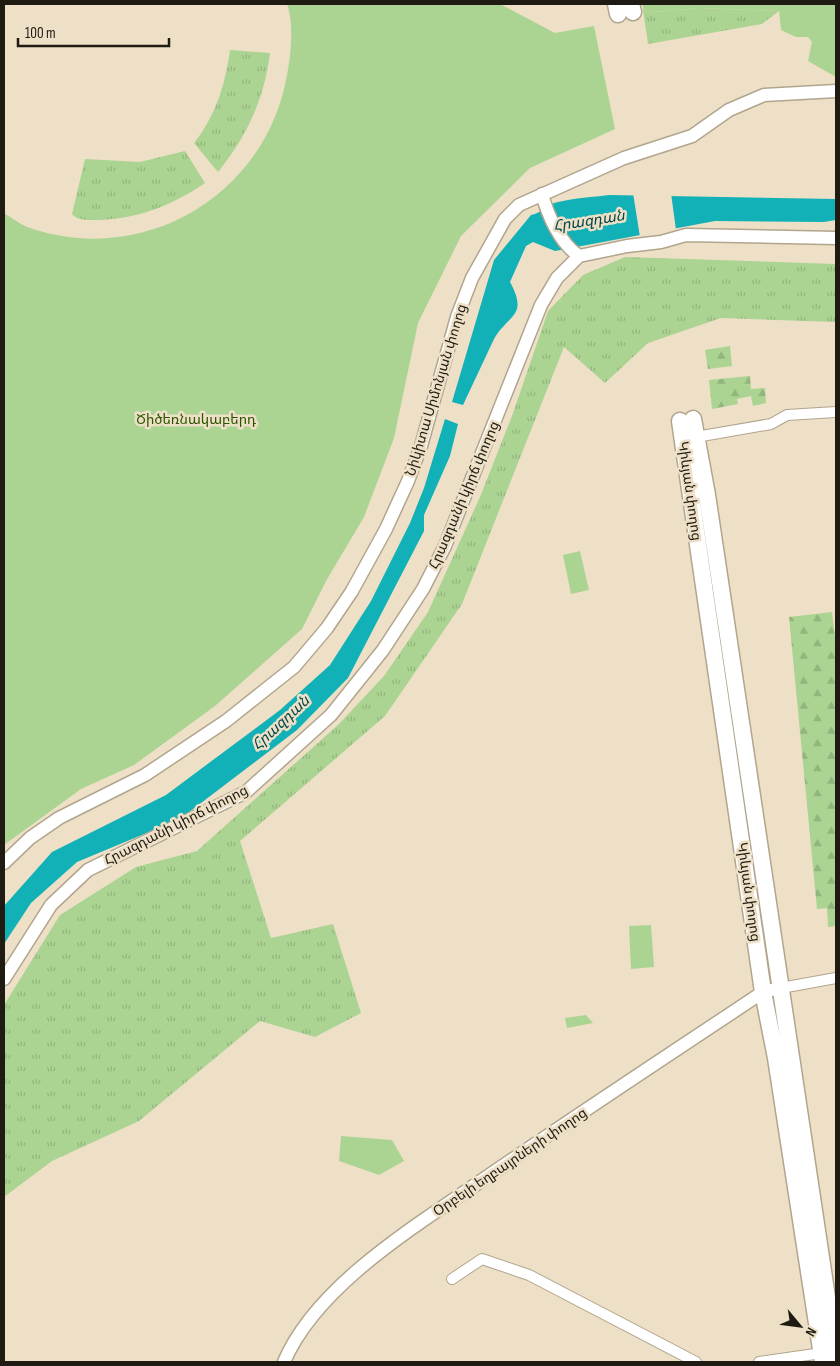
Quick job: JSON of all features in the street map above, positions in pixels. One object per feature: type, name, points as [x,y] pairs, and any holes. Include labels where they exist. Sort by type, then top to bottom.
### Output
[{"type":"main road","name":"Կիևյան փողոց","points":[[813,1253],[763,992],[733,722],[707,495],[696,437],[686,420],[690,496],[733,722],[781,988],[827,1358]]},
{"type":"main road","points":[[690,496],[693,491],[699,490],[707,495]]},
{"type":"street","name":"Նիկիտա Սիմոնյան փողոց","points":[[4,863],[30,838],[59,818],[145,775],[226,721],[294,666],[327,628],[352,591],[386,529],[408,481],[421,446],[457,317],[472,278],[505,219],[519,206],[624,158],[692,136],[729,110],[764,95],[836,91]]},
{"type":"street","points":[[542,194],[545,207],[567,248],[579,256],[619,247],[661,242],[686,235],[836,238]]},
{"type":"street","name":"Հրազդանի կիրճ փողոց","points":[[4,979],[51,905],[88,870],[246,792],[331,715],[383,650],[423,589],[445,546],[541,305],[557,278],[579,256]]},
{"type":"street","points":[[696,437],[771,424],[787,415],[836,412]]},
{"type":"street","points":[[763,992],[836,978]]},
{"type":"street","name":"Օրբելի եղբայրների փողոց","points":[[284,1362],[299,1334],[322,1303],[390,1244],[549,1134],[763,992]]},
{"type":"street","points":[[452,1279],[482,1259],[529,1275],[696,1362]]},
{"type":"street","points":[[759,1362],[827,1358]]},
{"type":"green space","name":"Ծիծեռնակաբերդ","points":[[287,4],[500,4],[555,33],[594,26],[615,129],[530,168],[461,236],[418,323],[394,438],[364,517],[326,581],[302,629],[215,706],[134,765],[81,789],[4,845],[4,213],[30,228],[73,238],[116,237],[156,228],[194,211],[227,186],[254,155],[275,118],[290,58],[291,20]]},
{"type":"green space","points":[[643,4],[836,4],[836,77],[808,61],[812,42],[808,37],[796,37],[781,30],[779,11],[701,8],[653,12],[643,10]]},
{"type":"green space","points":[[701,8],[779,11],[762,24],[648,44],[643,10],[653,12]]},
{"type":"green space","points":[[230,50],[270,53],[259,102],[253,117],[238,145],[218,172],[194,143],[214,110],[222,87]]},
{"type":"green space","points":[[185,151],[205,183],[180,198],[154,210],[126,217],[87,220],[77,218],[72,214],[85,159],[140,162]]},
{"type":"green space","points":[[625,257],[836,264],[836,322],[721,318],[648,343],[605,383],[564,347],[462,604],[385,716],[240,841],[271,938],[333,924],[361,1013],[315,1037],[260,1021],[139,1121],[52,1161],[4,1197],[4,1005],[60,915],[136,867],[197,851],[338,725],[384,676],[428,612],[480,497],[512,416],[548,311],[583,275]]},
{"type":"green space","points":[[730,346],[732,366],[708,369],[705,350]]},
{"type":"green space","points":[[750,376],[751,389],[765,388],[766,403],[753,406],[751,396],[737,399],[738,404],[712,409],[709,380]]},
{"type":"green space","points":[[580,551],[589,590],[571,594],[563,555]]},
{"type":"green space","points":[[832,612],[836,646],[836,926],[828,927],[827,908],[817,909],[789,617]]},
{"type":"green space","points":[[651,925],[654,967],[631,969],[629,926]]},
{"type":"green space","points":[[586,1015],[593,1023],[567,1028],[565,1018]]},
{"type":"green space","points":[[341,1136],[392,1140],[404,1161],[379,1175],[339,1161]]},
{"type":"water","name":"Հրազդան","points":[[609,195],[836,199],[836,220],[824,222],[715,221],[555,251],[533,242],[526,246],[510,282],[515,293],[517,309],[494,339],[463,405],[452,402],[494,260],[531,215],[558,202]]},
{"type":"water","name":"Հրազդան","points":[[445,419],[458,424],[450,456],[424,515],[424,531],[348,678],[297,730],[180,819],[77,862],[31,903],[4,944],[4,906],[52,852],[166,795],[280,710],[330,665],[371,601],[410,523],[424,488]]},
{"type":"pier","points":[[633,193],[671,193],[676,230],[640,237]]}]
